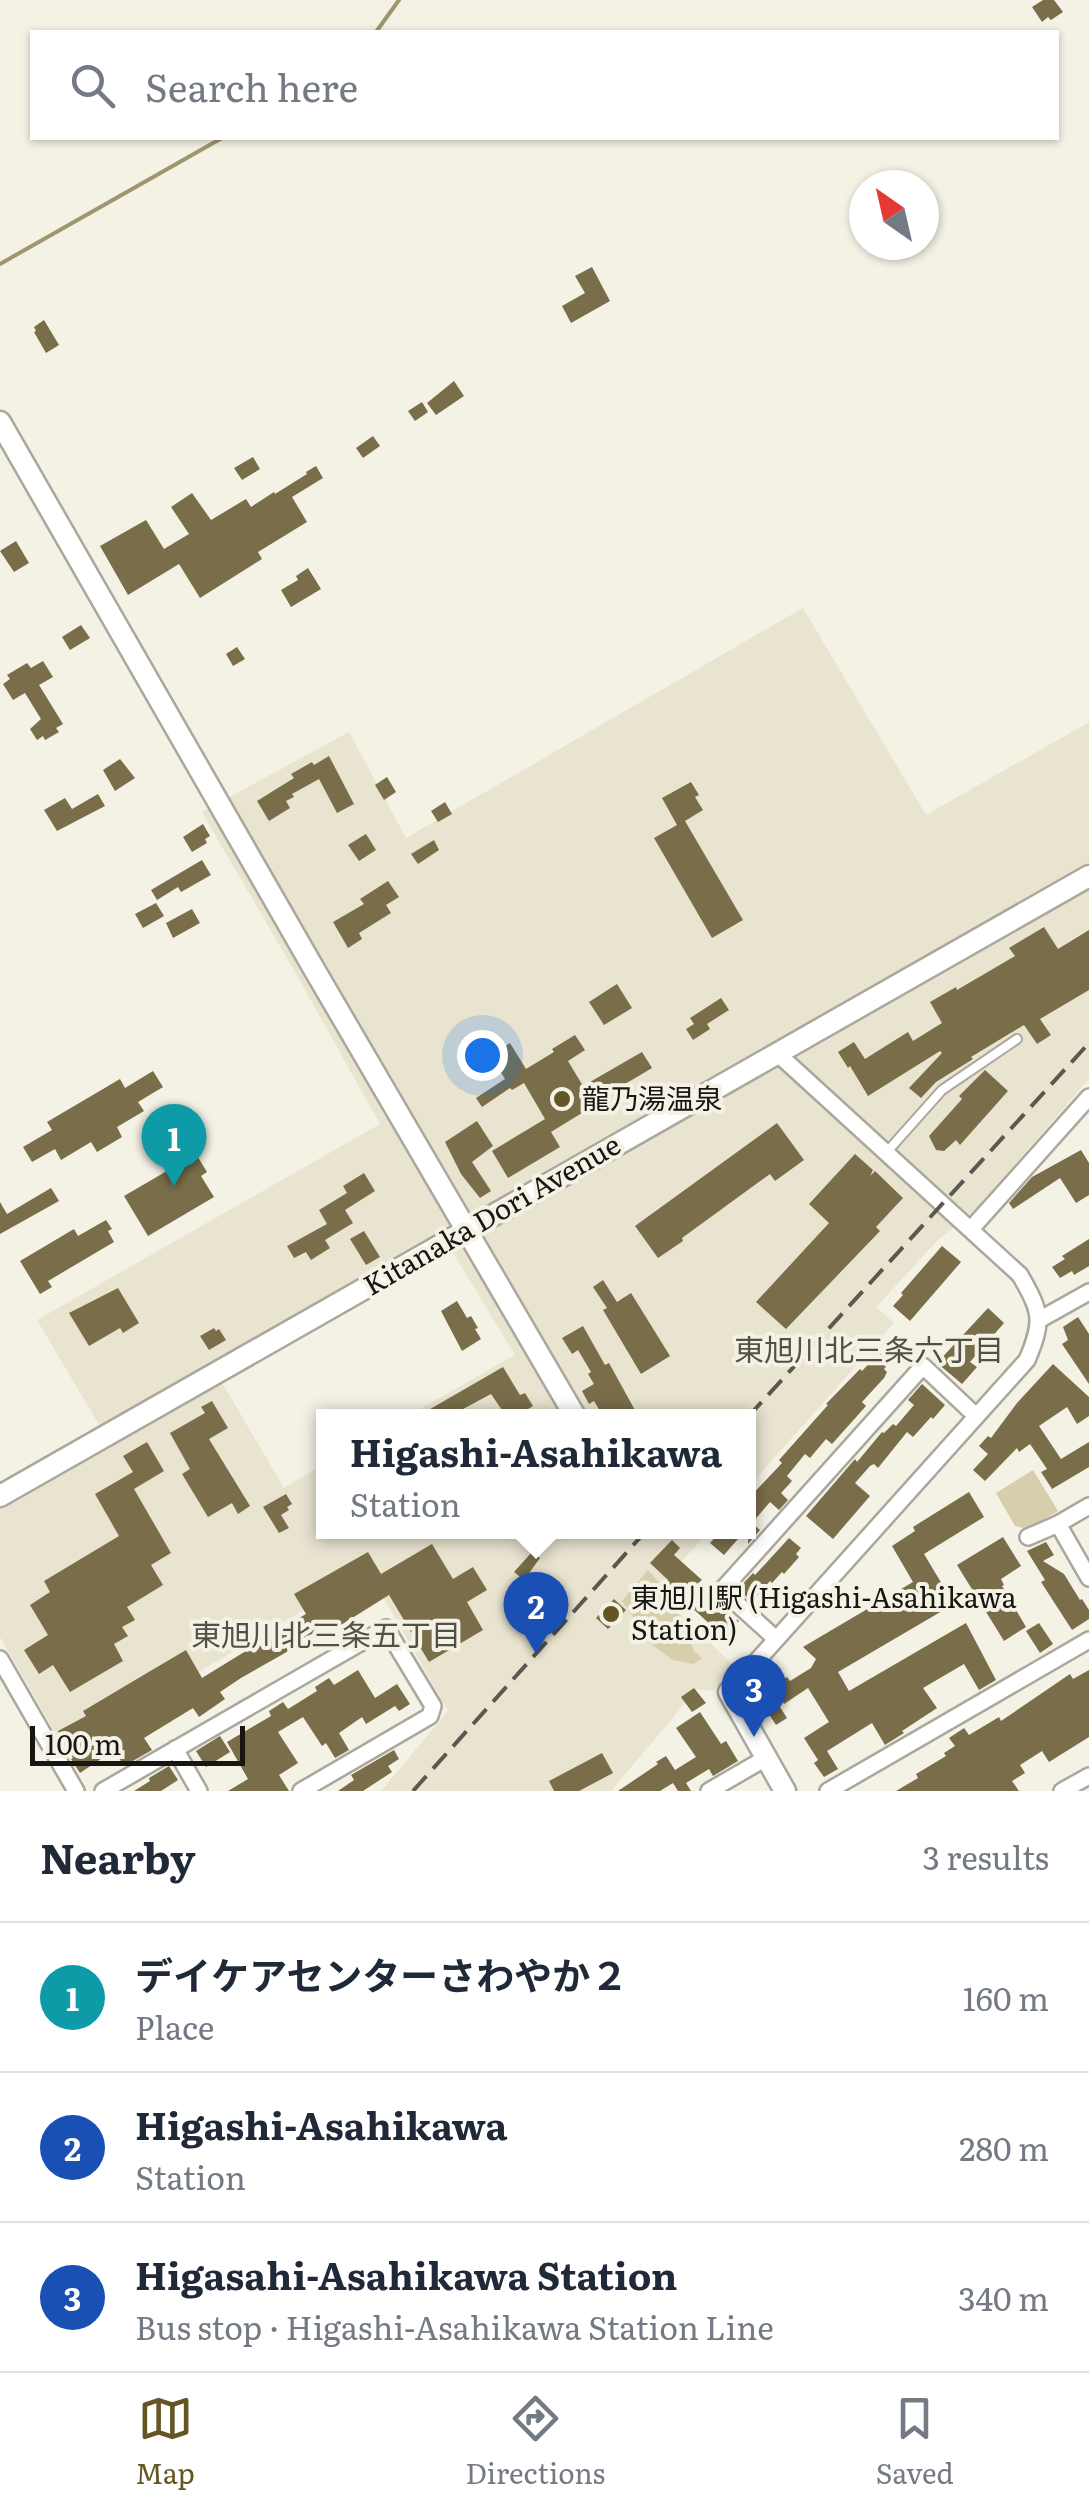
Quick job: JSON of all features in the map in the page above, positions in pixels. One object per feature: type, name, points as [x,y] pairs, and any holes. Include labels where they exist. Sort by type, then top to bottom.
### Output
[{"type":"street","points":[[0,422],[571,1409]]},
{"type":"street","name":"Kitanaka Dori Avenue","points":[[0,1496],[1089,876]]},
{"type":"street","points":[[778,1054],[1020,1275],[1034,1300],[1039,1320],[1027,1360],[728,1692],[785,1791]]},
{"type":"street","points":[[971,1229],[1089,1097]]},
{"type":"street","points":[[1039,1320],[1089,1292]]},
{"type":"street","points":[[776,1639],[722,1590],[923,1366],[976,1416]]},
{"type":"street","points":[[1028,1536],[1089,1506]]},
{"type":"street","points":[[1058,1524],[1089,1578]]},
{"type":"street","points":[[103,1791],[386,1628],[433,1706],[430,1716],[302,1791]]},
{"type":"street","points":[[828,1791],[1089,1640]]},
{"type":"street","points":[[0,1659],[71,1789]]},
{"type":"street","points":[[175,1749],[198,1791]]},
{"type":"street","points":[[709,1791],[766,1758]]},
{"type":"street","points":[[1062,1791],[1089,1776]]},
{"type":"lane","points":[[885,1154],[942,1090],[1017,1039]]},
{"type":"shaded area","points":[[803,608],[926,815],[1089,722],[1089,1079],[974,1211],[937,1241],[876,1307],[894,1323],[756,1478],[756,1409],[420,1409],[515,1355],[441,1233],[101,1428],[37,1320],[380,1124],[202,812],[349,732],[406,838]]},
{"type":"shaded area","points":[[221,1381],[284,1488],[316,1469],[316,1539],[702,1539],[656,1590],[734,1666],[713,1691],[697,1689],[611,1791],[381,1791],[448,1711],[369,1572],[65,1750],[0,1637],[0,1507]]},
{"type":"shaded area","points":[[1033,1470],[1058,1511],[1028,1529],[1015,1526],[996,1493]]},
{"type":"shaded area","points":[[648,1570],[661,1585],[656,1590],[677,1610],[694,1651],[702,1658],[694,1664],[673,1660],[636,1633],[638,1623],[622,1601]]},
{"type":"building","points":[[1043,0],[1054,0],[1063,12],[1042,22],[1032,7]]},
{"type":"building","points":[[592,267],[610,301],[571,323],[562,306],[585,293],[575,276]]},
{"type":"building","points":[[44,320],[59,345],[46,353],[34,332],[34,327]]},
{"type":"building","points":[[454,381],[464,396],[436,415],[427,403]]},
{"type":"building","points":[[422,402],[428,412],[415,421],[408,411]]},
{"type":"building","points":[[373,436],[380,446],[363,458],[356,448]]},
{"type":"building","points":[[253,457],[260,469],[242,480],[234,468]]},
{"type":"building","points":[[316,466],[323,478],[292,497],[307,522],[258,552],[262,559],[200,598],[179,564],[128,595],[100,546],[146,520],[164,549],[189,534],[171,507],[192,493],[211,520],[246,499],[251,507]]},
{"type":"building","points":[[16,541],[29,563],[14,572],[0,551]]},
{"type":"building","points":[[308,568],[321,589],[291,607],[281,590]]},
{"type":"building","points":[[81,625],[90,638],[70,650],[62,637]]},
{"type":"building","points":[[237,647],[245,659],[233,666],[226,654]]},
{"type":"building","points":[[43,661],[53,677],[39,685],[63,724],[56,728],[59,732],[37,740],[30,729],[41,719],[25,693],[13,700],[3,684],[10,679],[7,675],[27,663],[31,668]]},
{"type":"building","points":[[329,756],[354,804],[337,813],[319,779],[292,794],[294,797],[286,801],[290,808],[269,821],[257,801],[294,778],[291,774]]},
{"type":"building","points":[[120,759],[135,778],[115,791],[103,770]]},
{"type":"building","points":[[387,777],[396,792],[384,800],[375,785]]},
{"type":"building","points":[[691,782],[703,810],[685,821],[743,920],[712,938],[654,838],[677,825],[662,798]]},
{"type":"building","points":[[98,794],[105,806],[57,831],[44,810],[65,798],[72,809]]},
{"type":"building","points":[[445,802],[452,814],[438,822],[431,811]]},
{"type":"building","points":[[203,824],[210,836],[205,839],[207,843],[192,852],[183,837]]},
{"type":"building","points":[[366,834],[376,850],[359,861],[348,845]]},
{"type":"building","points":[[434,840],[439,850],[418,864],[411,854]]},
{"type":"building","points":[[202,860],[211,875],[157,900],[151,890]]},
{"type":"building","points":[[388,881],[399,897],[386,905],[391,913],[359,933],[362,939],[348,948],[333,922],[364,904],[360,899]]},
{"type":"building","points":[[156,903],[164,916],[143,928],[135,914]]},
{"type":"building","points":[[192,909],[200,923],[173,938],[166,923]]},
{"type":"building","points":[[1044,927],[1058,949],[1089,930],[1089,990],[1040,1019],[1051,1035],[1037,1044],[1024,1025],[971,1057],[921,1098],[909,1088],[940,1051],[868,1096],[838,1052],[854,1042],[865,1059],[908,1032],[913,1041],[942,1023],[930,1002],[1015,956],[1009,948]]},
{"type":"building","points":[[617,984],[632,1008],[604,1025],[589,1002]]},
{"type":"building","points":[[721,998],[729,1010],[707,1024],[710,1029],[693,1040],[686,1029],[694,1024],[690,1018]]},
{"type":"building","points":[[575,1035],[585,1050],[568,1061],[583,1086],[642,1052],[652,1068],[551,1132],[560,1147],[508,1178],[492,1151],[545,1119],[524,1083],[482,1107],[476,1098],[505,1079],[490,1055],[510,1043],[526,1069]]},
{"type":"building","points":[[985,1070],[1008,1091],[960,1145],[956,1140],[944,1151],[936,1150],[929,1136],[962,1099],[959,1096]]},
{"type":"building","points":[[153,1071],[163,1087],[138,1102],[144,1111],[117,1127],[122,1137],[97,1152],[91,1142],[61,1160],[55,1149],[32,1162],[23,1147],[52,1130],[47,1122],[120,1079],[125,1088]]},
{"type":"building","points":[[477,1121],[493,1146],[472,1162],[491,1191],[480,1198],[461,1174],[445,1142]]},
{"type":"building","points":[[777,1123],[804,1160],[775,1181],[770,1174],[658,1258],[635,1226]]},
{"type":"building","points":[[1081,1150],[1089,1163],[1089,1195],[1076,1203],[1060,1178],[1013,1209],[1009,1203],[1032,1177]]},
{"type":"building","points":[[196,1154],[207,1172],[201,1176],[214,1197],[148,1236],[124,1196]]},
{"type":"building","points":[[855,1154],[873,1170],[870,1176],[875,1171],[903,1198],[876,1227],[880,1231],[786,1329],[756,1302],[829,1223],[809,1204]]},
{"type":"building","points":[[364,1173],[375,1191],[345,1210],[353,1223],[325,1240],[330,1248],[311,1260],[306,1252],[294,1258],[287,1246],[327,1224],[319,1210],[347,1193],[343,1186]]},
{"type":"building","points":[[51,1188],[59,1201],[0,1234],[0,1202],[7,1214]]},
{"type":"building","points":[[106,1220],[114,1242],[48,1281],[52,1287],[40,1294],[20,1261],[74,1229],[78,1236]]},
{"type":"building","points":[[364,1231],[380,1257],[366,1265],[350,1239]]},
{"type":"building","points":[[1089,1239],[1089,1266],[1060,1278],[1052,1267]]},
{"type":"building","points":[[942,1246],[961,1262],[910,1321],[893,1306]]},
{"type":"building","points":[[603,1280],[617,1302],[631,1293],[670,1356],[641,1374],[593,1287]]},
{"type":"building","points":[[118,1288],[139,1323],[123,1333],[120,1328],[89,1346],[69,1313]]},
{"type":"building","points":[[457,1301],[467,1318],[471,1316],[481,1339],[462,1351],[441,1311]]},
{"type":"building","points":[[988,1308],[1004,1323],[970,1362],[977,1367],[962,1384],[937,1363]]},
{"type":"building","points":[[1078,1317],[1089,1334],[1089,1384],[1062,1344],[1068,1340],[1063,1327]]},
{"type":"building","points":[[583,1326],[634,1409],[599,1409],[594,1401],[589,1404],[582,1391],[594,1384],[588,1374],[591,1372],[578,1350],[572,1354],[562,1338]]},
{"type":"building","points":[[214,1328],[226,1340],[209,1350],[200,1336]]},
{"type":"building","points":[[879,1353],[890,1362],[884,1369],[884,1378],[862,1402],[866,1406],[832,1444],[826,1439],[810,1458],[805,1454],[787,1476],[792,1481],[781,1493],[788,1500],[779,1510],[770,1502],[756,1518],[756,1491],[826,1404]]},
{"type":"building","points":[[1053,1364],[1089,1397],[1089,1416],[1077,1424],[1067,1407],[1039,1426],[1061,1459],[1089,1442],[1089,1467],[1052,1489],[1041,1472],[1047,1469],[1030,1444],[1019,1452],[1017,1448],[985,1481],[973,1470],[988,1454],[979,1446],[988,1436],[991,1438]]},
{"type":"building","points":[[503,1367],[520,1395],[525,1393],[533,1406],[501,1409],[491,1394],[463,1409],[430,1409]]},
{"type":"building","points":[[922,1384],[945,1405],[913,1437],[907,1432],[878,1468],[870,1466],[855,1483],[870,1496],[833,1539],[806,1516],[882,1432],[893,1424],[896,1426],[914,1405],[908,1400]]},
{"type":"building","points":[[212,1401],[228,1428],[209,1439],[250,1506],[238,1514],[232,1503],[208,1517],[182,1474],[190,1469],[170,1433],[205,1413],[201,1407]]},
{"type":"building","points":[[147,1442],[164,1471],[134,1489],[171,1553],[151,1565],[163,1585],[127,1607],[135,1620],[122,1627],[128,1636],[114,1644],[123,1661],[70,1692],[53,1665],[39,1674],[24,1650],[48,1635],[30,1605],[50,1592],[44,1581],[119,1536],[95,1494],[133,1472],[123,1456]]},
{"type":"building","points":[[969,1492],[984,1517],[924,1554],[954,1604],[838,1672],[849,1691],[966,1623],[996,1680],[979,1690],[964,1664],[923,1688],[937,1708],[904,1733],[885,1745],[872,1723],[827,1751],[838,1769],[824,1777],[804,1738],[829,1722],[808,1688],[784,1704],[772,1686],[787,1677],[790,1681],[811,1668],[816,1659],[803,1647],[913,1582],[892,1546],[915,1531],[913,1527]]},
{"type":"building","points":[[286,1494],[292,1504],[281,1515],[289,1528],[279,1533],[263,1507]]},
{"type":"building","points":[[1003,1537],[1021,1566],[1001,1579],[1002,1586],[1026,1627],[1004,1641],[957,1565]]},
{"type":"building","points":[[789,1538],[801,1548],[796,1554],[799,1557],[752,1602],[738,1589]]},
{"type":"building","points":[[714,1539],[738,1539],[724,1555],[710,1543]]},
{"type":"building","points":[[672,1540],[680,1548],[674,1555],[702,1580],[697,1584],[739,1621],[725,1638],[665,1583],[668,1580],[650,1563]]},
{"type":"building","points":[[1046,1542],[1054,1555],[1043,1561],[1064,1574],[1089,1610],[1089,1619],[1072,1630],[1041,1582],[1045,1580],[1027,1551]]},
{"type":"building","points":[[432,1544],[453,1579],[473,1567],[487,1590],[467,1602],[483,1630],[429,1662],[389,1595],[325,1635],[315,1632],[241,1678],[220,1692],[225,1699],[199,1717],[193,1708],[144,1738],[152,1750],[124,1766],[114,1750],[80,1773],[71,1759],[58,1731],[86,1716],[83,1711],[186,1650],[202,1678],[259,1643],[261,1647],[306,1614],[294,1594],[368,1552],[381,1574]]},
{"type":"building","points":[[532,1552],[540,1558],[524,1580],[514,1572]]},
{"type":"building","name":"東旭川駅 (Higashi-Asahikawa Station)","points":[[614,1599],[626,1610],[608,1629],[596,1618]]},
{"type":"building","points":[[1039,1623],[1053,1644],[1040,1653],[1026,1631]]},
{"type":"building","points":[[358,1670],[375,1698],[397,1684],[410,1704],[399,1711],[395,1706],[366,1724],[362,1717],[339,1733],[349,1750],[335,1758],[303,1717],[278,1732],[298,1763],[279,1775],[289,1791],[228,1791],[248,1779],[227,1742],[271,1716],[269,1711],[283,1702],[288,1709],[317,1691],[315,1687],[329,1678],[334,1685]]},
{"type":"building","points":[[1089,1670],[1089,1737],[1049,1762],[1042,1751],[1020,1765],[1025,1773],[1012,1781],[1019,1791],[896,1791],[946,1756],[944,1753],[955,1746],[949,1738],[964,1728],[969,1735],[999,1717],[1001,1721],[1070,1674],[1073,1679]]},
{"type":"building","points":[[694,1688],[706,1703],[692,1712],[681,1697]]},
{"type":"building","points":[[778,1704],[787,1718],[776,1725],[767,1711]]},
{"type":"building","points":[[700,1712],[721,1744],[726,1741],[738,1761],[713,1776],[709,1769],[686,1783],[691,1791],[678,1791],[673,1783],[660,1791],[618,1791],[666,1756],[675,1770],[696,1757],[676,1728]]},
{"type":"building","points":[[220,1736],[230,1752],[206,1767],[196,1751]]},
{"type":"building","points":[[394,1750],[399,1759],[388,1766],[392,1772],[363,1791],[338,1791],[354,1780],[351,1775]]},
{"type":"building","points":[[602,1753],[613,1773],[579,1791],[554,1791],[549,1781]]},
{"type":"building","points":[[169,1766],[178,1780],[161,1791],[134,1791],[149,1778]]},
{"type":"waterway","points":[[377,30],[399,0]]},
{"type":"waterway","points":[[0,264],[218,140]]},
{"type":"railway","points":[[755,1409],[1089,1043]]},
{"type":"railway","points":[[413,1791],[639,1539]]},
{"type":"place","name":"龍乃湯温泉","points":[[562,1099]]},
{"type":"place","name":"デイケアセンターさわやか２","points":[[174,1186]]},
{"type":"place","name":"東旭川駅 (Higashi-Asahikawa Station)","points":[[611,1614]]},
{"type":"place","name":"Higashi-Asahikawa","points":[[536,1654]]},
{"type":"place","name":"Higasahi-Asahikawa Station","points":[[754,1737]]},
{"type":"district","name":"東旭川北三条六丁目","points":[[869,1351]]},
{"type":"district","name":"東旭川北三条五丁目","points":[[326,1636]]}]
